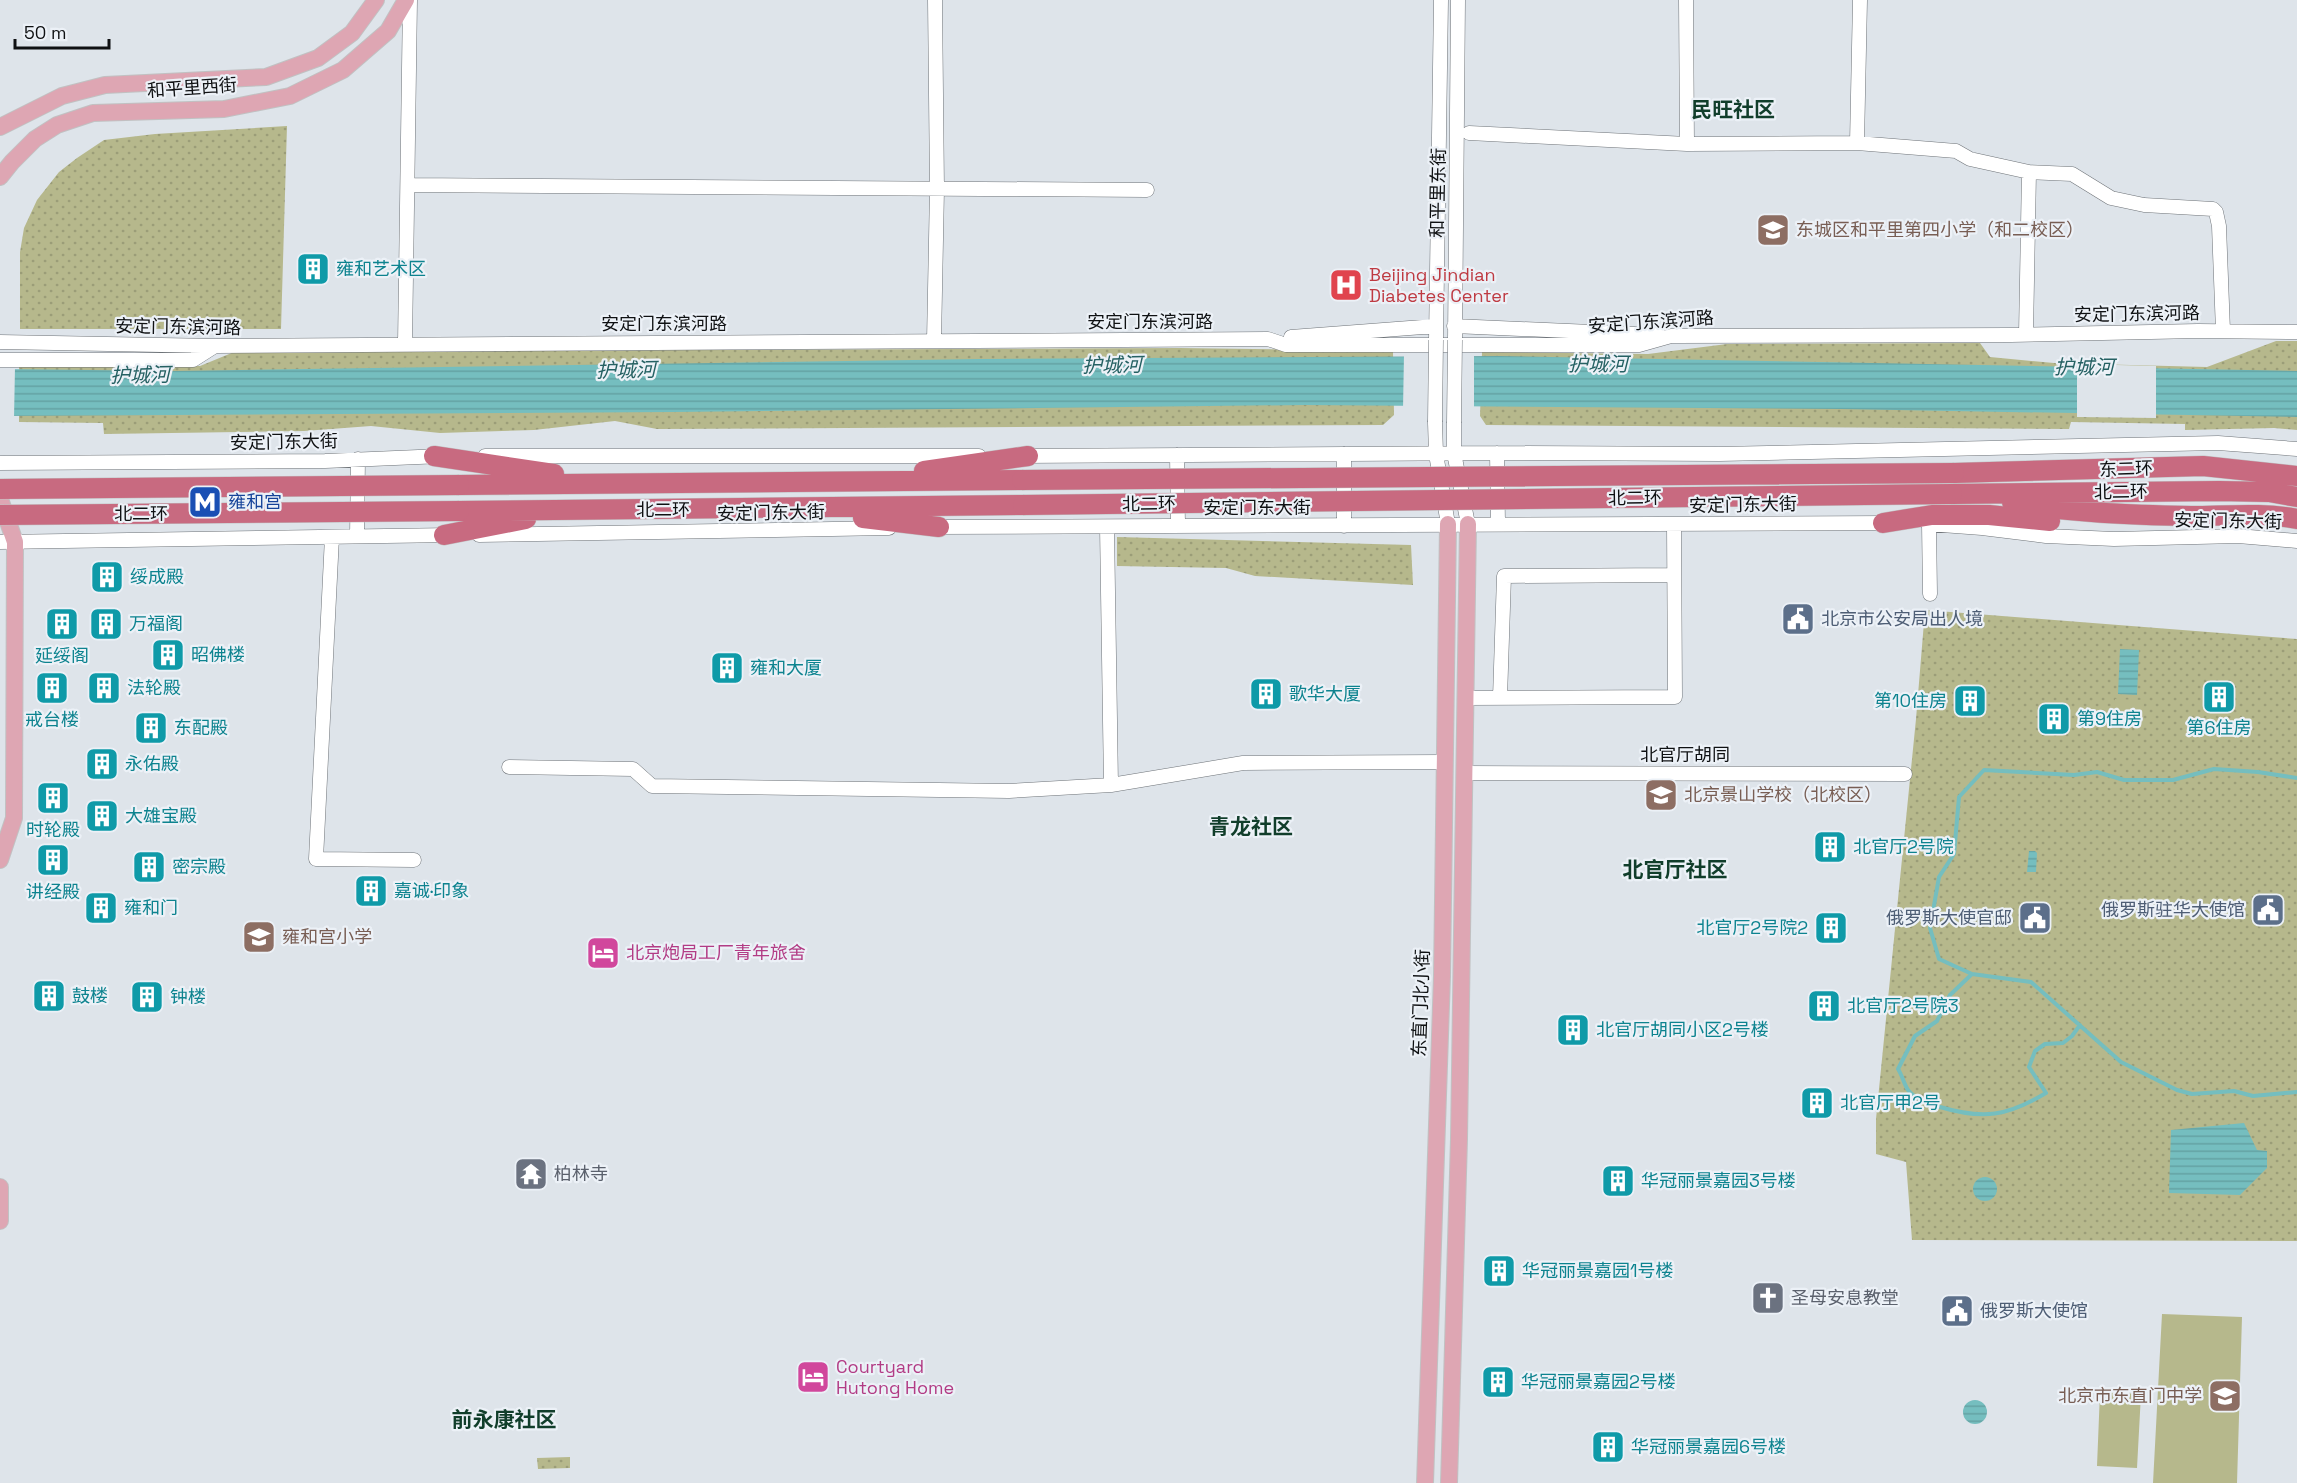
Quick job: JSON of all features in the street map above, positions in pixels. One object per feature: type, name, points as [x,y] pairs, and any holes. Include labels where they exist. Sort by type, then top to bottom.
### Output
[{"type":"highway","points":[[434,456],[610,483]]},
{"type":"highway","points":[[850,482],[1028,456]]},
{"type":"highway","points":[[2204,466],[2297,466]]},
{"type":"highway","name":"东二环","points":[[1954,473],[2204,466],[2297,476]]},
{"type":"highway","name":"北二环","points":[[0,489],[1954,473]]},
{"type":"highway","name":"北二环","points":[[0,515],[1960,495],[2219,490],[2269,492],[2297,497]]},
{"type":"highway","points":[[1960,495],[2079,512],[2191,516],[2245,515],[2297,519]]},
{"type":"highway","points":[[789,508],[939,527]]},
{"type":"highway","points":[[444,536],[575,510]]},
{"type":"highway","points":[[1883,523],[1932,515],[1989,515],[2107,523],[2191,516]]},
{"type":"main road","name":"和平里西街","points":[[0,127],[62,96],[105,85],[266,77],[318,58],[352,33],[376,0]]},
{"type":"main road","name":"和平里西街","points":[[0,177],[35,138],[57,124],[93,113],[224,109],[290,96],[343,70],[388,31],[408,0]]},
{"type":"main road","points":[[0,499],[8,542],[15,818],[0,860]]},
{"type":"main road","name":"东直门北小街","points":[[1425,1483],[1442,976],[1448,524]]},
{"type":"main road","points":[[1449,1483],[1460,1139],[1468,524]]},
{"type":"main road","points":[[0,1187],[0,1221]]},
{"type":"street","points":[[405,344],[408,0]]},
{"type":"street","points":[[934,341],[937,189],[936,0]]},
{"type":"street","name":"和平里东街","points":[[1442,0],[1435,422],[1436,454],[1448,524]]},
{"type":"street","name":"和平里东街","points":[[1458,0],[1454,453],[1468,524]]},
{"type":"street","points":[[1686,0],[1687,144]]},
{"type":"street","points":[[1857,142],[1860,0]]},
{"type":"street","points":[[1469,133],[1687,144],[1857,142],[1956,151],[1970,159],[2029,172],[2072,174],[2111,198],[2144,205],[2213,209],[2216,212],[2219,226],[2223,331]]},
{"type":"street","points":[[2026,334],[2029,172]]},
{"type":"street","points":[[408,185],[1147,190]]},
{"type":"street","name":"安定门东滨河路","points":[[0,342],[215,346],[1268,339],[1286,345],[1639,345],[1671,336],[2297,332]]},
{"type":"street","points":[[1268,339],[1436,333]]},
{"type":"street","points":[[1455,333],[1671,336]]},
{"type":"street","points":[[0,360],[194,360],[215,346]]},
{"type":"street","name":"安定门东大街","points":[[0,463],[434,456],[1719,454],[2218,443],[2297,449]]},
{"type":"street","points":[[1497,453],[1498,524]]},
{"type":"street","points":[[1344,454],[1344,526]]},
{"type":"street","points":[[1716,523],[1719,454]]},
{"type":"street","points":[[1177,455],[1178,526]]},
{"type":"street","points":[[357,536],[358,459]]},
{"type":"street","name":"安定门东大街","points":[[8,542],[939,527],[1716,523],[1929,524],[2114,539],[2238,536],[2297,541]]},
{"type":"street","points":[[1465,698],[1675,697],[1674,524]]},
{"type":"street","points":[[1929,524],[1930,594]]},
{"type":"street","points":[[1107,526],[1111,785]]},
{"type":"street","points":[[332,537],[316,859],[414,860]]},
{"type":"street","points":[[1500,698],[1504,576],[1673,575]]},
{"type":"street","points":[[509,768],[633,769],[652,786],[1009,791],[1111,785],[1243,763],[1445,762]]},
{"type":"street","name":"北官厅胡同","points":[[1464,773],[1905,774]]},
{"type":"street","points":[[1442,976],[1462,976]]},
{"type":"green space","points":[[287,126],[281,329],[20,329],[20,252],[24,228],[37,200],[59,172],[77,158],[104,140],[155,134]]},
{"type":"green space","points":[[2276,341],[2297,341],[2297,430],[2274,428],[2185,430],[2185,424],[2071,422],[2069,429],[1486,425],[1480,416],[1482,352],[1648,354],[1727,344],[1980,343],[1990,357],[2054,363],[2207,367]]},
{"type":"green space","points":[[1179,348],[1393,351],[1394,415],[1383,425],[657,429],[615,421],[534,430],[440,433],[371,426],[304,431],[104,434],[103,423],[19,422],[19,366],[200,366],[234,352]]},
{"type":"green space","points":[[1117,537],[1411,545],[1413,585],[1255,576],[1226,568],[1117,566]]},
{"type":"green space","points":[[1925,610],[2297,639],[2297,1241],[1912,1240],[1906,1162],[1876,1154],[1876,1119]]},
{"type":"green space","points":[[2115,699],[2144,700],[2143,718],[2114,717]]},
{"type":"green space","points":[[2162,1314],[2242,1317],[2237,1483],[2153,1483]]},
{"type":"green space","points":[[2100,1392],[2141,1394],[2137,1468],[2097,1466]]},
{"type":"green space","points":[[570,1457],[570,1468],[538,1469],[537,1458]]},
{"type":"water","name":"护城河","points":[[1500,356],[2297,371],[2297,417],[1840,409],[1305,405],[0,416],[0,369],[175,371],[980,359]]},
{"type":"water","points":[[2120,649],[2139,650],[2137,695],[2118,694]]},
{"type":"water","points":[[2029,851],[2037,853],[2036,872],[2027,872]]},
{"type":"water","points":[[2244,1123],[2257,1150],[2267,1151],[2267,1168],[2240,1195],[2169,1193],[2171,1130]]},
{"type":"water","points":[[1985,1177],[1990,1178],[1996,1184],[1996,1194],[1990,1200],[1985,1201],[1980,1200],[1974,1194],[1973,1189],[1974,1184],[1980,1178]]},
{"type":"water","points":[[1975,1400],[1980,1401],[1986,1407],[1986,1417],[1980,1423],[1975,1424],[1970,1423],[1964,1417],[1963,1412],[1964,1407],[1970,1401]]},
{"type":"pier","points":[[1474,353],[1474,409],[1403,409],[1404,354]]},
{"type":"pier","points":[[2077,364],[2156,366],[2156,418],[2077,417]]},
{"type":"pier","points":[[0,366],[15,367],[14,419],[0,419]]},
{"type":"waterway","points":[[2297,778],[2214,769],[2173,780],[2124,780],[2097,772],[2074,775],[1984,770],[1959,797],[1954,854],[1939,877],[1930,928],[1939,959],[1972,974],[2031,982],[2121,1062],[2177,1090],[2192,1094],[2234,1091],[2253,1096],[2297,1092]]},
{"type":"waterway","points":[[1972,974],[1950,995],[1937,1021],[1915,1036],[1898,1069],[1908,1090],[1922,1100],[1936,1106],[1970,1114],[1995,1114],[2032,1101],[2046,1093],[2029,1067],[2035,1051],[2045,1044],[2063,1043],[2080,1025]]},
{"type":"place","name":"东城区和平里第四小学（和二校区）","points":[[1773,230]]},
{"type":"place","name":"雍和艺术区","points":[[313,269]]},
{"type":"place","name":"Beijing Jindian Diabetes Center","points":[[1346,285]]},
{"type":"place","name":"雍和宫","points":[[205,502]]},
{"type":"place","name":"绥成殿","points":[[107,577]]},
{"type":"place","name":"北京市公安局出人境","points":[[1798,619]]},
{"type":"place","name":"延绥阁","points":[[62,624]]},
{"type":"place","name":"万福阁","points":[[106,624]]},
{"type":"place","name":"昭佛楼","points":[[168,655]]},
{"type":"place","name":"雍和大厦","points":[[727,668]]},
{"type":"place","name":"戒台楼","points":[[52,688]]},
{"type":"place","name":"法轮殿","points":[[104,688]]},
{"type":"place","name":"歌华大厦","points":[[1266,694]]},
{"type":"place","name":"第6住房","points":[[2219,697]]},
{"type":"place","name":"第10住房","points":[[1970,701]]},
{"type":"place","name":"第9住房","points":[[2054,719]]},
{"type":"place","name":"东配殿","points":[[151,728]]},
{"type":"place","name":"永佑殿","points":[[102,764]]},
{"type":"place","name":"北京景山学校（北校区）","points":[[1661,795]]},
{"type":"place","name":"时轮殿","points":[[53,798]]},
{"type":"place","name":"大雄宝殿","points":[[102,816]]},
{"type":"place","name":"北官厅2号院","points":[[1830,847]]},
{"type":"place","name":"讲经殿","points":[[53,860]]},
{"type":"place","name":"密宗殿","points":[[149,867]]},
{"type":"place","name":"嘉诚·印象","points":[[371,891]]},
{"type":"place","name":"雍和门","points":[[101,908]]},
{"type":"place","name":"俄罗斯驻华大使馆","points":[[2268,910]]},
{"type":"place","name":"俄罗斯大使官邸","points":[[2035,918]]},
{"type":"place","name":"北官厅2号院2","points":[[1831,928]]},
{"type":"place","name":"雍和宫小学","points":[[259,937]]},
{"type":"place","name":"北京炮局工厂青年旅舍","points":[[603,953]]},
{"type":"place","name":"鼓楼","points":[[49,996]]},
{"type":"place","name":"钟楼","points":[[147,997]]},
{"type":"place","name":"北官厅2号院3","points":[[1824,1006]]},
{"type":"place","name":"北官厅胡同小区2号楼","points":[[1573,1030]]},
{"type":"place","name":"北官厅甲2号","points":[[1817,1103]]},
{"type":"place","name":"柏林寺","points":[[531,1174]]},
{"type":"place","name":"华冠丽景嘉园3号楼","points":[[1618,1181]]},
{"type":"place","name":"华冠丽景嘉园1号楼","points":[[1499,1271]]},
{"type":"place","name":"圣母安息教堂","points":[[1768,1298]]},
{"type":"place","name":"俄罗斯大使馆","points":[[1957,1311]]},
{"type":"place","name":"Courtyard Hutong Home","points":[[813,1377]]},
{"type":"place","name":"华冠丽景嘉园2号楼","points":[[1498,1382]]},
{"type":"place","name":"北京市东直门中学","points":[[2225,1396]]},
{"type":"place","name":"华冠丽景嘉园6号楼","points":[[1608,1447]]},
{"type":"district","name":"民旺社区","points":[[1733,110]]},
{"type":"district","name":"青龙社区","points":[[1251,827]]},
{"type":"district","name":"北官厅社区","points":[[1675,870]]},
{"type":"district","name":"前永康社区","points":[[504,1420]]}]
